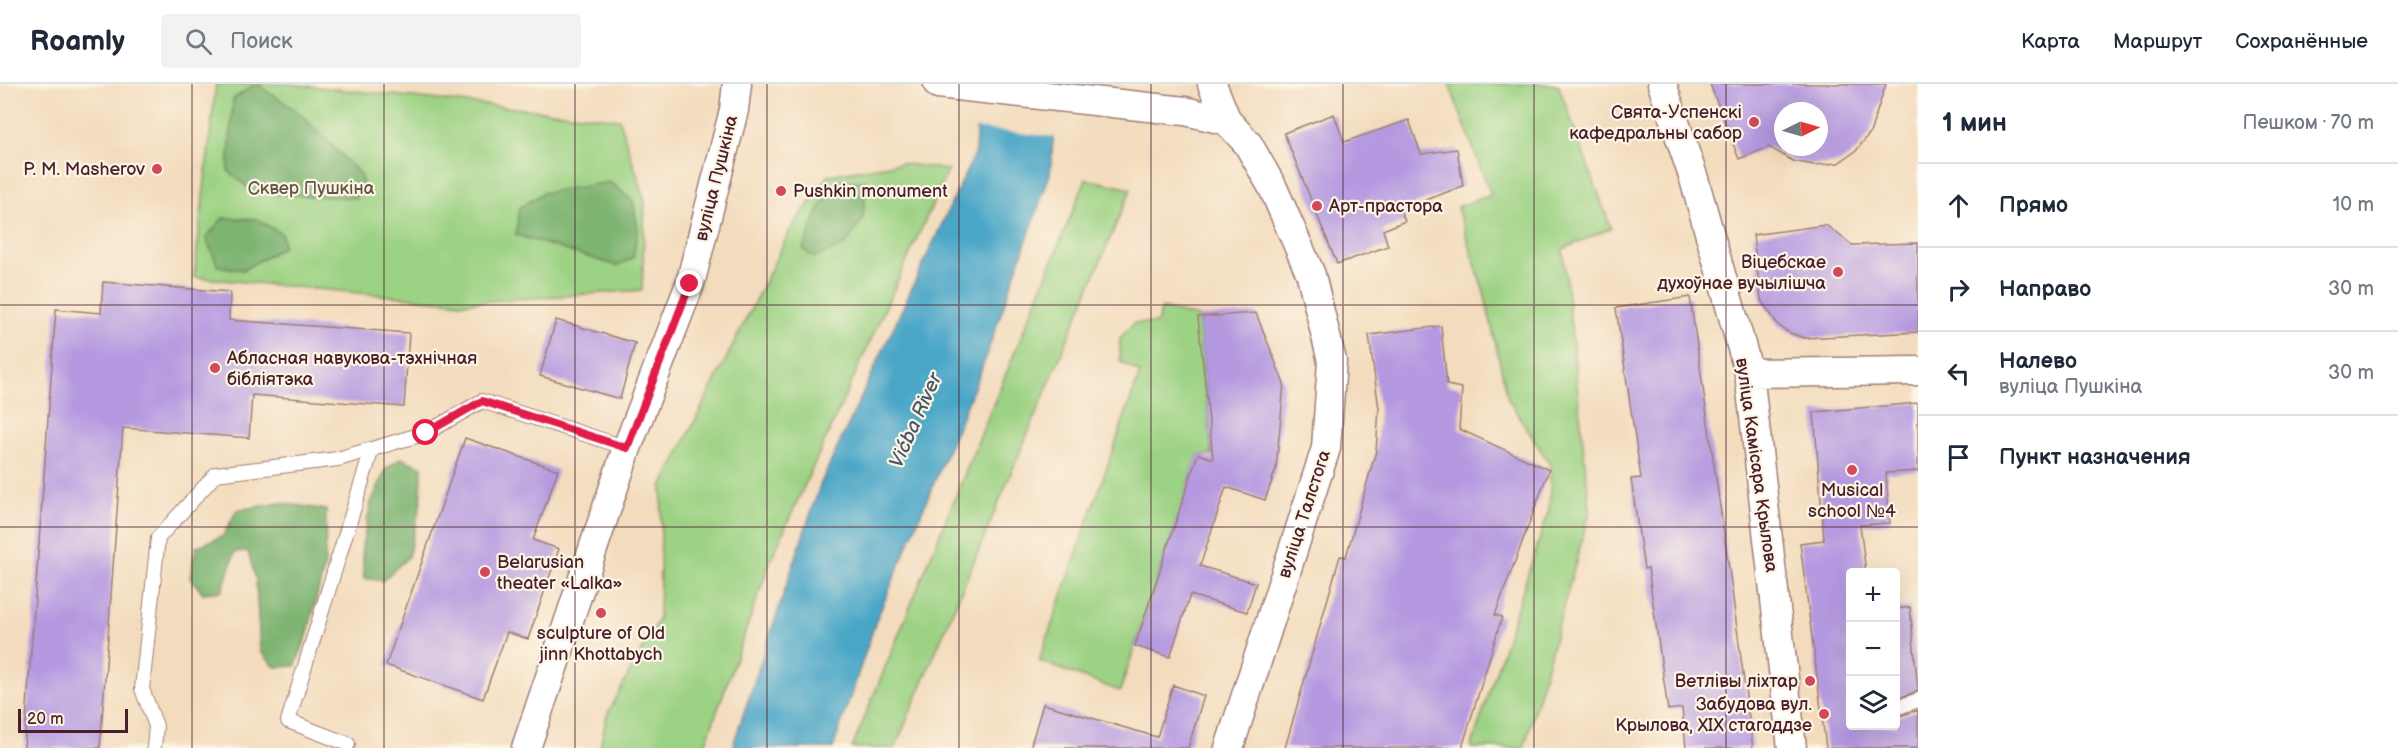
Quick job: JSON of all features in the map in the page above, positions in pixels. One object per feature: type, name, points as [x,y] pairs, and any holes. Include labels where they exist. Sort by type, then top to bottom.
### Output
[{"type":"street","name":"вуліца Пушкіна","points":[[526,748],[627,448],[690,284],[734,110],[737,84]]},
{"type":"street","points":[[938,84],[1185,111],[1227,121]]},
{"type":"street","name":"вуліца Талстога","points":[[1212,84],[1227,121],[1248,144],[1273,188],[1311,275],[1332,362],[1326,448],[1229,748]]},
{"type":"street","name":"вуліца Камісара Крылова","points":[[1662,84],[1694,179],[1749,373],[1792,748]]},
{"type":"street","points":[[1749,373],[1918,371]]},
{"type":"lane","points":[[154,748],[156,726],[142,689],[158,538],[216,474],[338,459],[426,433],[482,401],[627,448]]},
{"type":"lane","points":[[348,744],[288,721],[372,449]]},
{"type":"lane","points":[[1900,707],[1918,700]]},
{"type":"green space","name":"Сквер Пушкіна","points":[[216,84],[289,84],[619,119],[645,200],[642,290],[463,303],[194,277]]},
{"type":"green space","points":[[256,84],[296,110],[360,174],[364,188],[355,198],[254,193],[228,171],[233,99]]},
{"type":"green space","points":[[1449,84],[1558,84],[1611,228],[1563,249],[1590,511],[1524,748],[1471,748],[1549,510],[1551,466],[1508,399],[1484,292],[1457,207],[1491,195]]},
{"type":"green space","points":[[901,163],[948,170],[771,559],[704,748],[600,748],[607,715],[659,618],[662,487],[791,229],[829,175]]},
{"type":"green space","points":[[1086,179],[1131,189],[895,748],[852,748]]},
{"type":"green space","points":[[840,181],[866,181],[863,219],[845,245],[814,258],[803,249],[821,205]]},
{"type":"green space","points":[[610,182],[633,201],[638,229],[633,258],[617,266],[516,235],[519,208],[543,193]]},
{"type":"green space","points":[[223,218],[257,219],[282,234],[283,247],[243,270],[218,266],[206,238]]},
{"type":"green space","points":[[1162,308],[1198,317],[1212,455],[1198,455],[1120,691],[1039,661],[1140,373],[1120,361],[1120,338],[1134,323],[1157,323]]},
{"type":"green space","points":[[401,458],[422,467],[421,502],[408,557],[382,581],[364,578],[362,546],[371,503],[386,469]]},
{"type":"green space","points":[[281,503],[326,510],[325,563],[307,636],[295,666],[275,667],[260,651],[256,580],[248,551],[235,552],[222,591],[203,593],[190,578],[196,547],[223,536],[237,510]]},
{"type":"water","name":"Vićba River","points":[[979,84],[1058,84],[1050,174],[979,376],[876,621],[833,748],[732,748],[820,485],[975,153]]},
{"type":"pier","points":[[976,84],[1061,84],[1056,137],[974,128]]},
{"type":"building","name":"Свята-Успенскі кафедральны сабор","points":[[1710,84],[1886,84],[1870,133],[1856,151],[1838,163],[1814,165],[1793,161],[1784,156],[1828,156],[1828,102],[1774,102],[1774,150],[1769,147],[1739,159]]},
{"type":"building","points":[[1334,114],[1344,142],[1409,120],[1421,154],[1457,149],[1463,186],[1400,210],[1405,221],[1383,230],[1388,246],[1337,264],[1284,133]]},
{"type":"building","name":"Віцебскае духоўнае вучылішча","points":[[1826,225],[1852,245],[1918,243],[1918,332],[1804,338],[1778,325],[1761,300],[1753,235]]},
{"type":"building","points":[[103,282],[230,292],[229,320],[409,333],[404,407],[252,395],[249,438],[123,428],[100,748],[24,748],[56,309],[101,313]]},
{"type":"building","points":[[1690,297],[1753,748],[1686,748],[1682,708],[1668,710],[1648,568],[1644,569],[1631,479],[1641,478],[1616,308]]},
{"type":"building","points":[[1256,313],[1284,384],[1276,469],[1265,500],[1226,487],[1200,566],[1256,583],[1247,612],[1190,595],[1170,657],[1135,646],[1198,454],[1213,459],[1198,317]]},
{"type":"building","points":[[556,320],[635,343],[620,399],[540,376]]},
{"type":"building","points":[[1441,326],[1447,385],[1462,388],[1459,429],[1549,470],[1495,615],[1502,617],[1462,748],[1285,748],[1340,556],[1346,557],[1376,451],[1379,409],[1369,335]]},
{"type":"building","points":[[1918,403],[1918,471],[1886,473],[1890,523],[1860,525],[1865,568],[1846,568],[1846,730],[1900,730],[1900,716],[1918,710],[1918,748],[1826,748],[1800,543],[1824,540],[1814,412]]},
{"type":"building","name":"Belarusian theater «Lalka»","points":[[465,438],[558,470],[533,540],[559,549],[528,639],[507,632],[483,699],[386,665]]},
{"type":"building","points":[[1910,607],[1918,691],[1900,698],[1900,622],[1900,608]]},
{"type":"building","points":[[1173,685],[1204,696],[1188,748],[1030,748],[1043,704],[1157,737]]},
{"type":"place","name":"Свята-Успенскі кафедральны сабор","points":[[1754,122]]},
{"type":"place","name":"P. M. Masherov","points":[[157,169]]},
{"type":"place","name":"Pushkin monument","points":[[781,191]]},
{"type":"place","name":"Арт-прастора","points":[[1317,206]]},
{"type":"place","name":"Віцебскае духоўнае вучылішча","points":[[1838,272]]},
{"type":"place","name":"Абласная навукова-тэхнічная бібліятэка","points":[[215,368]]},
{"type":"place","name":"Musical school №4","points":[[1852,470]]},
{"type":"place","name":"Belarusian theater «Lalka»","points":[[485,572]]},
{"type":"place","name":"sculpture of Old jinn Khottabych","points":[[601,613]]},
{"type":"place","name":"Ветлівы ліхтар","points":[[1810,681]]},
{"type":"place","name":"Забудова вул. Крылова, XIX стагоддзе","points":[[1824,714]]},
{"type":"route","points":[[426,433],[482,401],[627,448],[690,284]]}]
